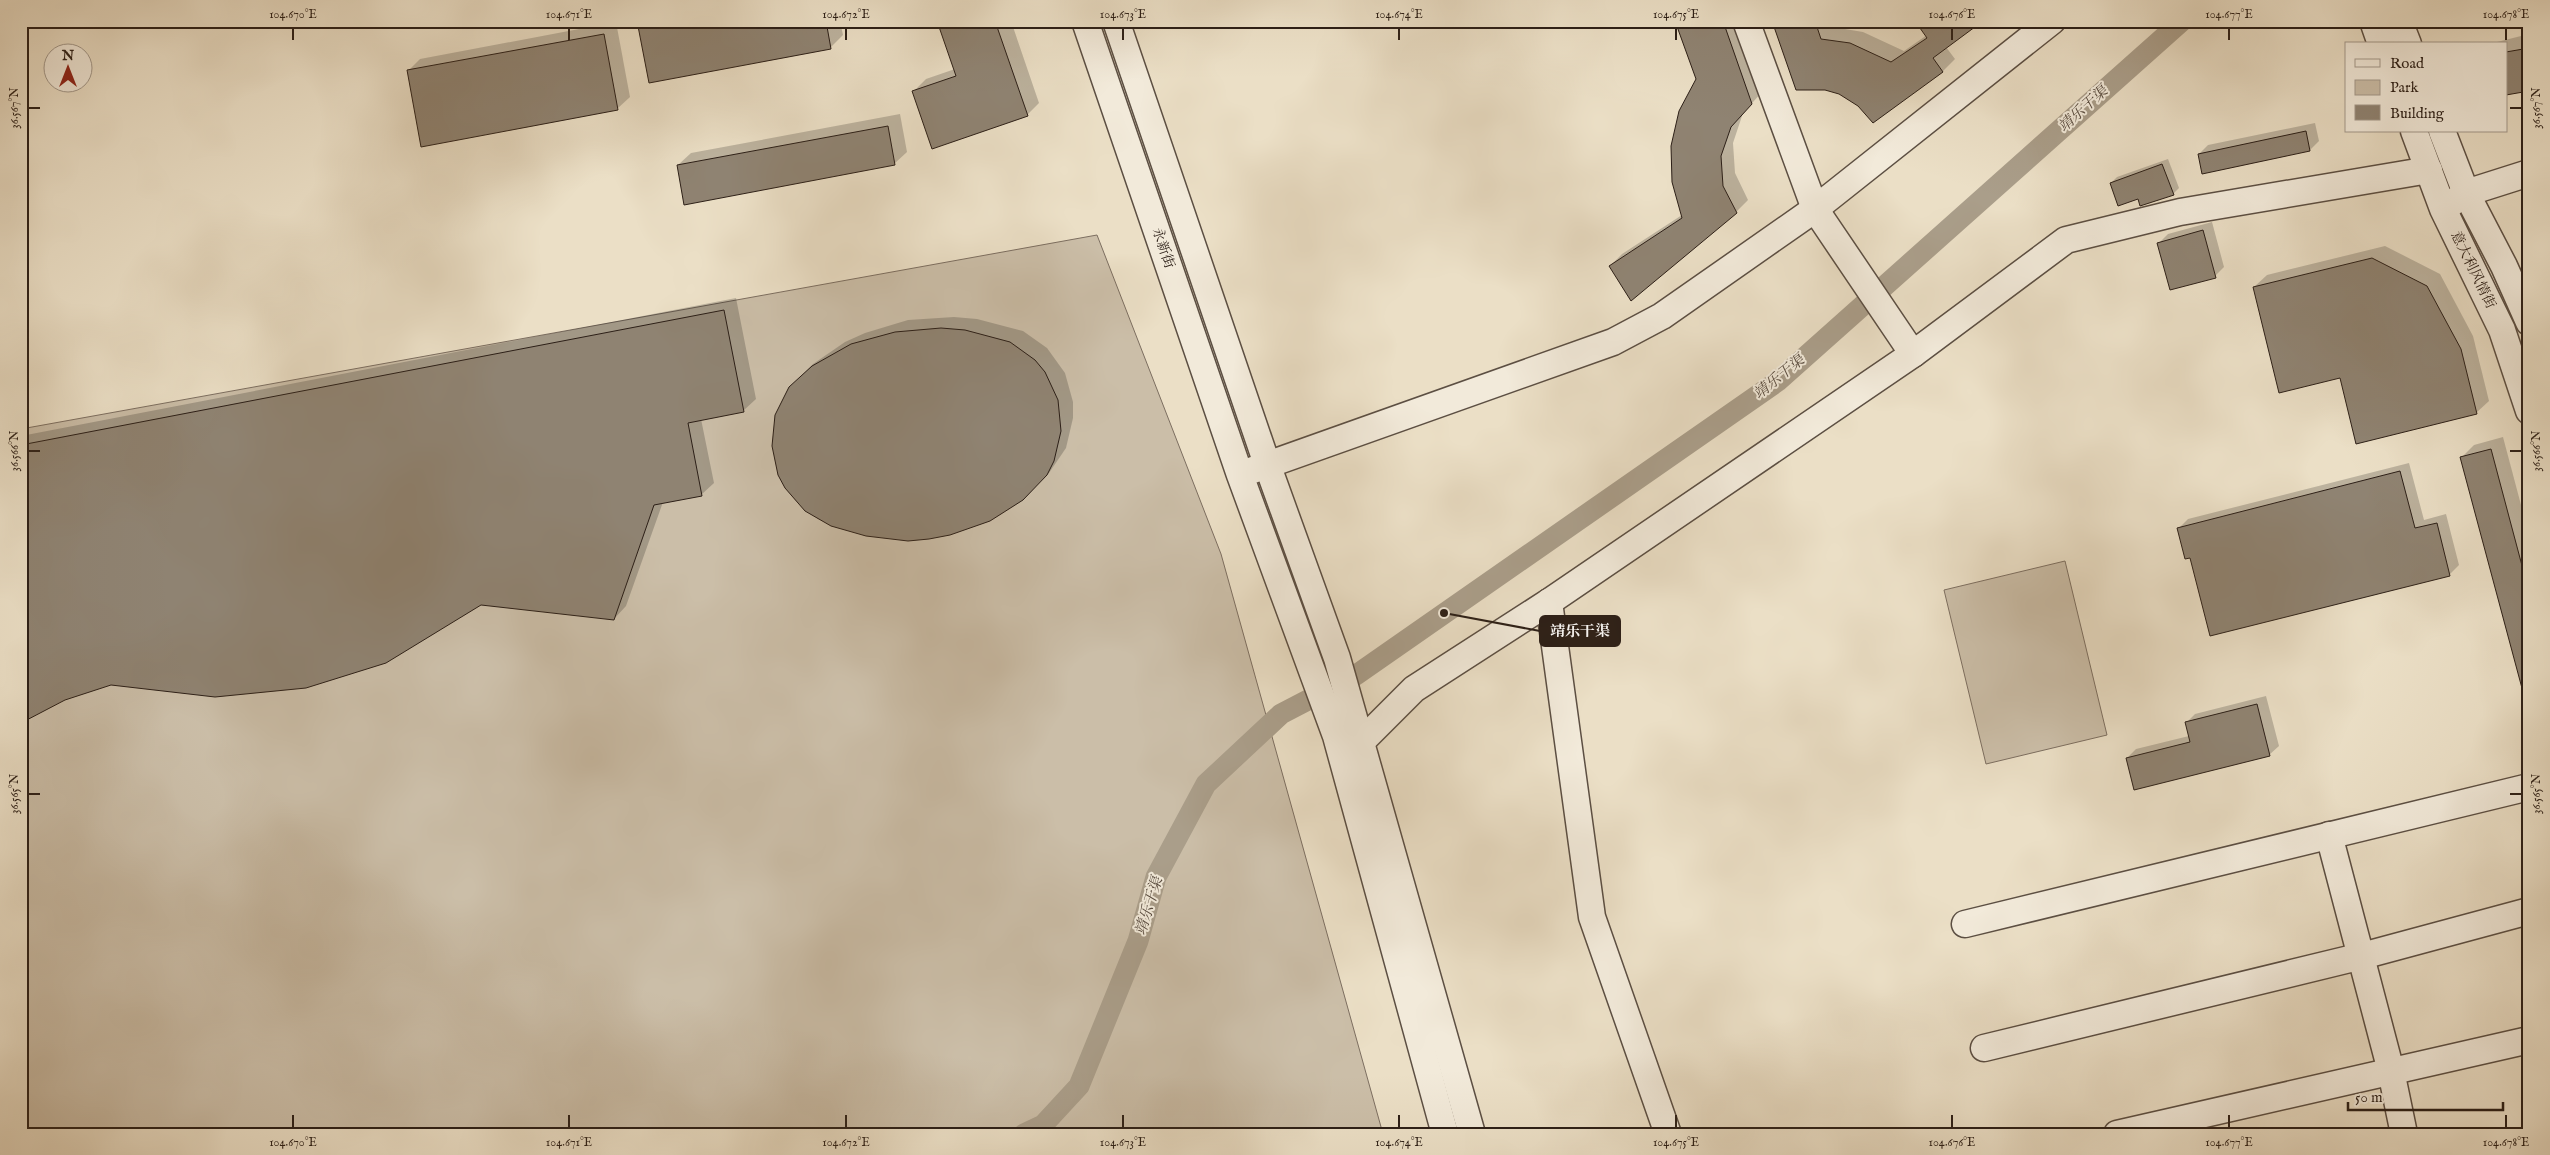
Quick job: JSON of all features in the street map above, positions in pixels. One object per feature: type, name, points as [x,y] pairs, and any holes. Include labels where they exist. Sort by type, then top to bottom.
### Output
[{"type":"street","name":"永新街","points":[[1085,21],[1240,476],[1310,662],[1351,734]]},
{"type":"street","name":"永新街","points":[[1116,21],[1268,464],[1337,658],[1351,734]]},
{"type":"street","points":[[1746,21],[1815,209],[1913,354]]},
{"type":"street","points":[[1240,476],[1268,464],[1613,342],[1662,316],[1815,209],[2052,21]]},
{"type":"street","points":[[2373,21],[2380,42]]},
{"type":"street","points":[[2399,21],[2407,42]]},
{"type":"street","name":"意大利风情街","points":[[2414,132],[2443,209],[2502,330],[2529,411]]},
{"type":"street","name":"意大利风情街","points":[[2442,132],[2466,193],[2528,317]]},
{"type":"street","points":[[1351,734],[1414,690],[1549,602],[1913,354],[2066,240],[2180,212],[2429,170]]},
{"type":"street","points":[[2443,209],[2466,193],[2529,173]]},
{"type":"street","points":[[1549,602],[1592,917],[1668,1134]]},
{"type":"street","points":[[1351,734],[1445,1134]]},
{"type":"street","points":[[1351,734],[1472,1134]]},
{"type":"street","points":[[1966,924],[2529,786]]},
{"type":"street","points":[[2329,835],[2391,1071],[2404,1134]]},
{"type":"street","points":[[1984,1048],[2362,956],[2529,911]]},
{"type":"street","points":[[2117,1134],[2529,1040]]},
{"type":"green space","points":[[1097,235],[1221,554],[1383,1134],[21,1134],[21,429]]},
{"type":"green space","points":[[2065,561],[2107,735],[1986,764],[1944,590]]},
{"type":"building","points":[[637,21],[826,21],[831,49],[649,83]]},
{"type":"building","points":[[937,21],[995,21],[1028,116],[932,149],[912,91],[956,76]]},
{"type":"building","points":[[1675,21],[1723,21],[1752,104],[1731,127],[1721,156],[1723,186],[1737,213],[1631,301],[1609,266],[1682,218],[1672,182],[1671,146],[1679,111],[1696,79]]},
{"type":"building","points":[[1772,21],[1815,21],[1821,39],[1850,43],[1891,62],[1927,38],[1915,21],[1983,21],[1933,58],[1943,72],[1873,123],[1858,106],[1839,94],[1825,90],[1796,90]]},
{"type":"building","points":[[604,34],[618,110],[421,147],[407,70]]},
{"type":"building","points":[[2529,48],[2529,91],[2508,95],[2508,52]]},
{"type":"building","points":[[888,126],[895,165],[684,205],[677,165]]},
{"type":"building","points":[[2306,131],[2310,151],[2202,174],[2198,154]]},
{"type":"building","points":[[2162,164],[2174,195],[2140,206],[2138,199],[2118,206],[2110,183]]},
{"type":"building","points":[[2203,230],[2216,278],[2170,290],[2157,243]]},
{"type":"building","points":[[2372,258],[2427,286],[2461,349],[2477,414],[2356,444],[2340,378],[2279,393],[2253,287]]},
{"type":"building","points":[[724,310],[744,412],[688,423],[702,496],[654,505],[614,620],[481,605],[386,663],[306,688],[215,697],[111,685],[65,700],[21,723],[21,445]]},
{"type":"building","points":[[941,328],[965,330],[1010,342],[1035,360],[1045,372],[1058,400],[1061,431],[1054,461],[1047,475],[1023,500],[990,521],[950,535],[929,539],[908,541],[866,536],[831,526],[805,511],[785,488],[778,475],[772,446],[775,415],[789,387],[812,366],[851,344],[895,332]]},
{"type":"building","points":[[2491,449],[2529,592],[2529,692],[2523,692],[2460,457]]},
{"type":"building","points":[[2400,471],[2415,528],[2437,523],[2450,576],[2210,636],[2190,558],[2185,559],[2177,528]]},
{"type":"building","points":[[2257,704],[2270,756],[2134,790],[2126,758],[2190,742],[2185,722]]},
{"type":"waterway","name":"靖乐干渠","points":[[1024,1134],[1043,1125],[1079,1086],[1138,941],[1156,877],[1206,784],[1281,714],[1356,675],[1778,381],[2182,21]]},
{"type":"place","name":"靖乐干渠","points":[[1444,613]]}]
